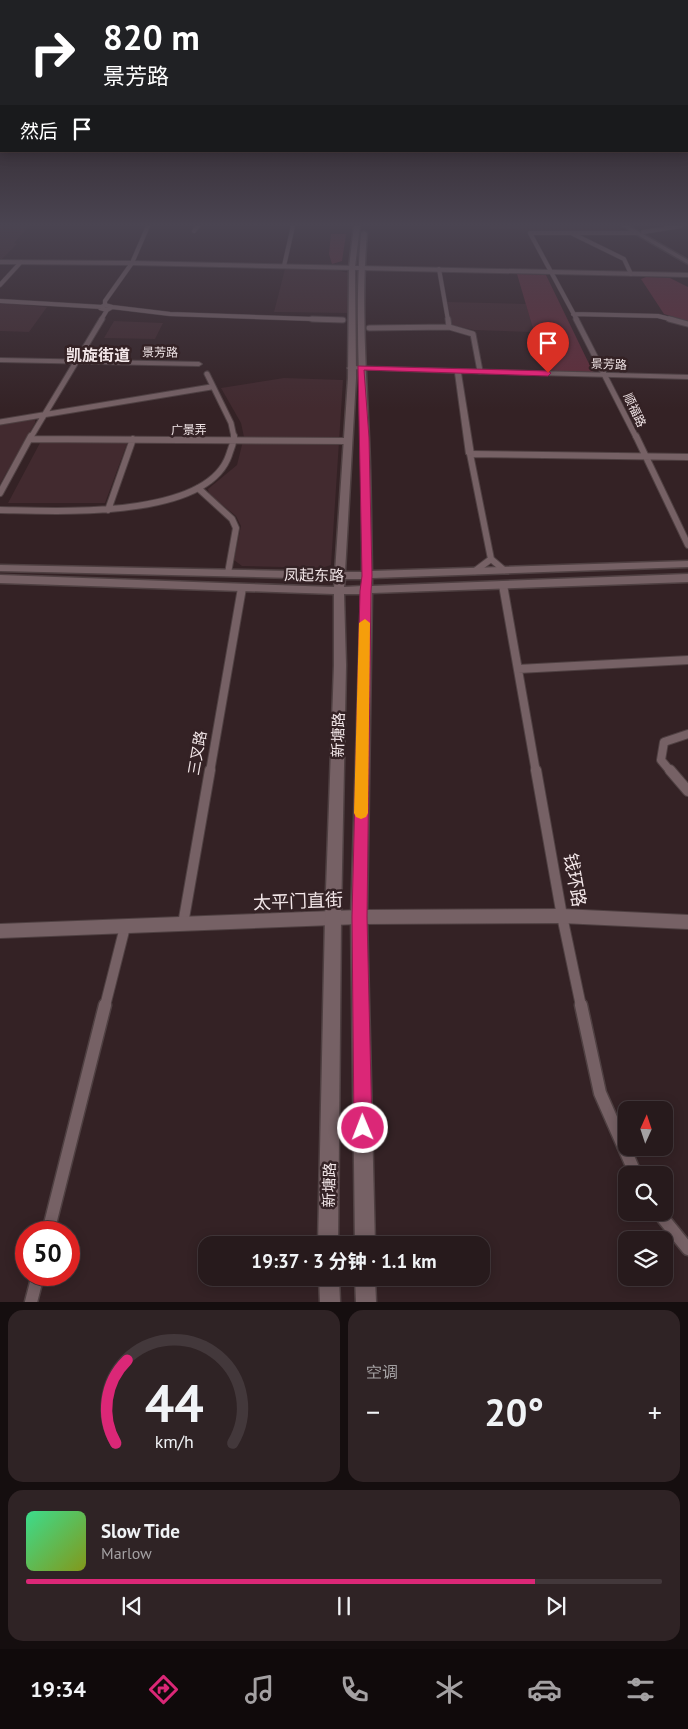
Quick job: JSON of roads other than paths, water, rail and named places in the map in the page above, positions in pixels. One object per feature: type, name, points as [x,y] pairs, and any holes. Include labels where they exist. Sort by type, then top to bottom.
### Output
[{"type":"main road","name":"新塘路","points":[[328,1236],[333,918],[340,665],[339,584],[352,378],[350,368],[352,287]]},
{"type":"main road","name":"新塘路","points":[[360,287],[367,576],[365,591],[359,917],[365,1236]]},
{"type":"main road","name":"凤起东路","points":[[0,579],[242,588],[339,584],[367,576],[688,564]]},
{"type":"main road","name":"凤起东路","points":[[0,568],[228,573],[339,584],[365,591],[688,578]]},
{"type":"main road","points":[[329,1286],[330,1302]]},
{"type":"main road","points":[[365,1286],[366,1302]]},
{"type":"street","points":[[0,493],[43,414],[78,361],[106,307],[105,301],[115,287]]},
{"type":"street","points":[[442,287],[448,327]]},
{"type":"street","name":"顺福路","points":[[558,287],[606,375],[688,545]]},
{"type":"street","points":[[0,301],[106,307],[170,314],[343,320]]},
{"type":"street","points":[[573,314],[658,316],[688,324]]},
{"type":"street","points":[[369,328],[448,327],[473,334],[480,371]]},
{"type":"street","name":"景芳路","points":[[0,360],[199,364]]},
{"type":"street","name":"景芳路","points":[[350,368],[688,377]]},
{"type":"street","points":[[458,371],[470,454],[491,559],[504,570]]},
{"type":"street","points":[[0,510],[108,510],[164,501],[198,488],[210,481],[224,469],[232,453],[234,439],[231,426],[217,394],[211,387],[207,374]]},
{"type":"street","points":[[0,422],[211,387]]},
{"type":"street","name":"广景弄","points":[[30,439],[348,441]]},
{"type":"street","points":[[108,510],[133,439]]},
{"type":"street","points":[[470,454],[645,458],[688,457]]},
{"type":"street","points":[[198,488],[232,518],[236,528],[228,573]]},
{"type":"street","points":[[475,571],[491,559]]},
{"type":"street","name":"钱环路","points":[[503,584],[562,916],[600,1093],[632,1166]]},
{"type":"street","name":"三叉路","points":[[183,924],[242,588]]},
{"type":"street","points":[[518,669],[688,660]]},
{"type":"street","points":[[688,734],[664,742],[661,760],[688,791]]},
{"type":"street","name":"太平门直街","points":[[0,931],[359,917],[562,916],[688,922]]},
{"type":"street","points":[[51,1221],[125,927]]},
{"type":"street","points":[[665,1221],[688,1249]]},
{"type":"street","points":[[31,1302],[35,1286]]},
{"type":"district","name":"凯旋街道","points":[[98,355]]}]
